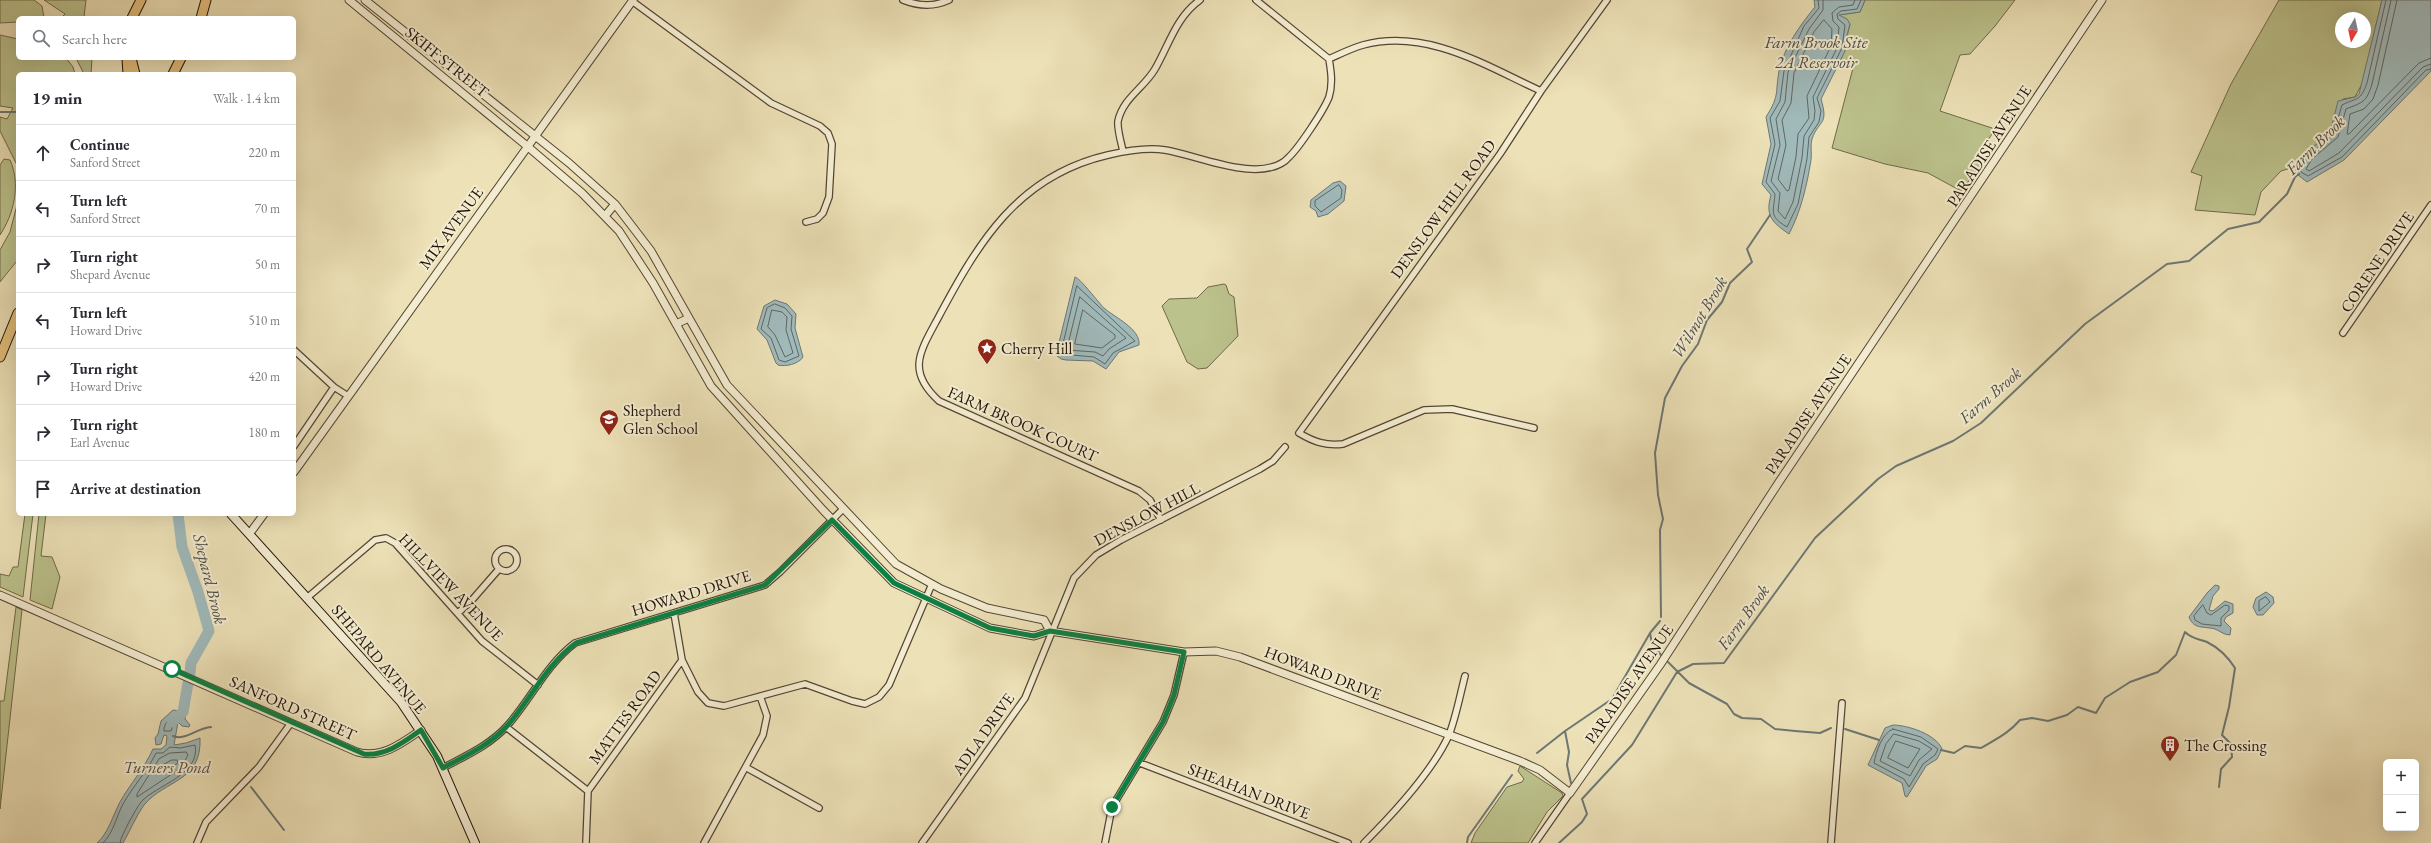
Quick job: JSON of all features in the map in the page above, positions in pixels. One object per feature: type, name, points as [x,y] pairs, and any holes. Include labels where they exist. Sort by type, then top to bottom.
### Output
[{"type":"main road","points":[[133,16],[141,0]]},
{"type":"main road","points":[[202,16],[206,0]]},
{"type":"main road","points":[[126,60],[128,72]]},
{"type":"main road","points":[[132,60],[134,72]]},
{"type":"main road","points":[[174,72],[180,60]]},
{"type":"main road","points":[[0,357],[16,318]]},
{"type":"main road","name":"SHEPARD AVENUE","points":[[233,516],[308,597],[401,702],[421,730],[443,768],[475,843]]},
{"type":"street","name":"SKIFF STREET","points":[[349,0],[527,146],[605,216]]},
{"type":"street","name":"SKIFF STREET","points":[[365,0],[534,137],[569,163],[615,204],[643,238],[717,370]]},
{"type":"street","name":"MIX AVENUE","points":[[296,469],[632,0]]},
{"type":"street","points":[[632,0],[771,103],[820,126],[828,133],[832,144],[829,197],[823,213],[817,219],[806,222]]},
{"type":"street","points":[[903,0],[914,4],[932,5],[949,0]]},
{"type":"street","points":[[1123,151],[1118,122],[1123,108],[1131,95],[1155,70],[1180,20],[1200,0]]},
{"type":"street","points":[[1256,0],[1330,59],[1362,45],[1408,40],[1439,46],[1542,91]]},
{"type":"street","name":"DENSLOW HILL ROAD","points":[[1534,428],[1452,409],[1424,410],[1343,444],[1330,446],[1299,434],[1500,154],[1542,91],[1607,0]]},
{"type":"street","name":"PARADISE AVENUE","points":[[1535,843],[1664,660],[1788,470],[2102,0]]},
{"type":"street","name":"FARM BROOK COURT","points":[[1161,520],[1150,500],[1139,491],[939,401],[926,389],[920,375],[919,361],[924,344],[976,251],[997,223],[1021,199],[1049,176],[1088,159],[1123,151],[1163,149],[1226,165],[1252,169],[1271,168],[1287,160],[1329,97],[1332,80],[1330,59]]},
{"type":"street","points":[[605,216],[615,204]]},
{"type":"street","name":"CORENE DRIVE","points":[[2343,333],[2431,205]]},
{"type":"street","name":"HOWARD DRIVE","points":[[605,216],[636,254],[705,377],[723,401],[832,520],[894,583],[990,628],[1034,636],[1050,631],[1184,652],[1216,651],[1240,657],[1530,765],[1570,793]]},
{"type":"street","points":[[676,324],[689,318]]},
{"type":"street","points":[[296,352],[334,387],[348,396]]},
{"type":"street","points":[[705,377],[717,370],[738,397],[896,564],[932,584],[987,608],[1044,620],[1050,631]]},
{"type":"street","points":[[296,443],[334,387]]},
{"type":"street","name":"DENSLOW HILL","points":[[1050,631],[1074,578],[1096,555],[1260,469],[1273,461],[1285,447]]},
{"type":"street","name":"HOWARD DRIVE","points":[[443,768],[485,744],[506,727],[558,658],[576,643],[765,585],[843,509]]},
{"type":"street","points":[[250,533],[263,516]]},
{"type":"street","name":"HILLVIEW AVENUE","points":[[308,597],[375,540],[386,538],[395,543],[482,641],[538,685]]},
{"type":"street","points":[[505,549],[514,551],[518,559],[515,568],[507,572],[499,569],[495,561],[497,553],[505,549]]},
{"type":"street","points":[[458,613],[472,600],[499,569]]},
{"type":"street","points":[[674,613],[682,660],[698,692],[708,703],[724,706],[805,684],[852,701],[865,704],[880,696],[889,685],[932,584]]},
{"type":"street","name":"SANFORD STREET","points":[[0,595],[357,752],[372,755],[389,750],[421,730]]},
{"type":"street","name":"ADLA DRIVE","points":[[922,843],[1025,698],[1050,631]]},
{"type":"street","points":[[1105,843],[1112,807],[1140,763],[1163,722],[1174,695],[1184,652]]},
{"type":"street","name":"MATTES ROAD","points":[[588,790],[682,660]]},
{"type":"street","points":[[1364,843],[1391,816],[1410,792],[1448,735],[1465,676]]},
{"type":"street","points":[[704,843],[764,735],[767,716],[760,696]]},
{"type":"street","points":[[1831,843],[1842,703]]},
{"type":"street","points":[[197,843],[206,822],[259,768],[291,723]]},
{"type":"street","points":[[506,727],[588,790],[586,843]]},
{"type":"street","name":"SHEAHAN DRIVE","points":[[1140,763],[1348,843]]},
{"type":"street","points":[[747,768],[819,808]]},
{"type":"green space","points":[[0,0],[34,0],[42,6],[44,16],[16,16],[16,22],[0,23]]},
{"type":"green space","points":[[44,0],[86,0],[84,16],[63,16],[65,14]]},
{"type":"green space","points":[[1865,0],[2015,0],[1995,26],[1970,54],[1960,55],[1940,111],[1995,129],[1976,159],[1982,164],[1961,191],[1928,173],[1885,164],[1832,148],[1853,68],[1839,64],[1850,24],[1838,15],[1860,12]]},
{"type":"green space","points":[[2279,0],[2382,0],[2371,47],[2371,12],[2335,12],[2335,48],[2371,48],[2363,82],[2355,97],[2343,99],[2330,133],[2306,153],[2294,167],[2281,171],[2261,192],[2255,215],[2195,210],[2202,176],[2191,172],[2231,84]]},
{"type":"green space","points":[[0,35],[16,39],[16,60],[68,60],[73,67],[74,72],[16,72],[16,163],[0,131],[0,117],[7,119],[13,108],[0,106]]},
{"type":"green space","points":[[77,60],[92,60],[91,72],[83,72]]},
{"type":"green space","points":[[4,159],[10,160],[15,179],[15,189],[9,218],[0,235],[0,165]]},
{"type":"green space","points":[[16,209],[16,262],[0,282],[0,250],[10,232]]},
{"type":"green space","points":[[1224,284],[1226,285],[1229,294],[1234,297],[1238,336],[1207,368],[1198,369],[1187,362],[1162,306],[1169,299],[1197,298],[1208,287]]},
{"type":"green space","points":[[25,516],[33,516],[23,597],[0,587],[0,574],[9,576],[13,567],[18,567]]},
{"type":"green space","points":[[39,516],[46,516],[41,556],[52,557],[60,577],[52,609],[30,600]]},
{"type":"green space","points":[[16,607],[22,610],[0,809],[0,701],[4,701]]},
{"type":"green space","points":[[1520,766],[1562,793],[1563,796],[1547,812],[1528,843],[1471,843],[1475,833],[1507,787],[1522,782],[1524,779],[1518,771]]},
{"type":"water","name":"Farm Brook Site 2A Reservoir","points":[[1814,0],[1865,0],[1860,12],[1839,15],[1847,19],[1850,24],[1846,39],[1846,49],[1821,99],[1824,118],[1812,139],[1811,160],[1805,188],[1797,216],[1789,234],[1778,226],[1771,218],[1769,202],[1771,195],[1762,184],[1771,144],[1766,117],[1775,99],[1781,62],[1799,28],[1815,7]]},
{"type":"water","points":[[2382,0],[2431,0],[2431,71],[2344,160],[2307,182],[2298,175],[2294,167],[2306,153],[2330,133],[2338,101],[2355,97],[2359,94]]},
{"type":"water","points":[[1340,181],[1346,186],[1344,201],[1328,214],[1318,217],[1316,211],[1310,207],[1311,200],[1333,183]]},
{"type":"water","points":[[1075,277],[1104,308],[1126,324],[1136,334],[1138,339],[1139,345],[1119,352],[1106,369],[1093,361],[1066,360],[1061,359],[1056,355]]},
{"type":"water","points":[[775,300],[787,304],[796,314],[795,328],[803,357],[788,365],[781,366],[776,363],[767,340],[757,329],[764,306]]},
{"type":"water","points":[[2215,585],[2219,586],[2219,589],[2213,596],[2209,610],[2213,611],[2225,601],[2233,604],[2233,613],[2226,617],[2224,621],[2231,628],[2230,635],[2224,634],[2215,629],[2197,626],[2189,617]]},
{"type":"water","points":[[2266,592],[2273,597],[2274,603],[2263,615],[2257,615],[2253,607],[2256,598]]},
{"type":"water","name":"Turners Pond","points":[[173,710],[186,712],[185,719],[190,725],[189,727],[182,726],[178,722],[174,745],[200,738],[199,752],[195,763],[189,772],[153,796],[144,805],[123,843],[97,843],[105,834],[120,802],[153,749],[161,749],[166,745],[167,736],[164,735],[161,744],[156,745],[155,738],[158,734],[161,721]]},
{"type":"water","points":[[1893,725],[1899,725],[1920,731],[1934,739],[1942,749],[1937,759],[1926,766],[1907,797],[1905,796],[1902,783],[1868,765],[1885,728]]},
{"type":"waterway","name":"Shepard Brook","points":[[0,112],[16,112]]},
{"type":"waterway","name":"Farm Brook","points":[[1559,843],[1582,822],[1587,814],[1582,799],[1632,745],[1677,672],[1693,664],[1724,663],[1815,538],[1878,479],[1896,466],[1953,441],[1981,423],[2085,324],[2167,264],[2189,261],[2228,229],[2259,222],[2287,194],[2295,177],[2299,174]]},
{"type":"waterway","name":"Wilmot Brook","points":[[1661,617],[1660,530],[1663,519],[1658,495],[1655,453],[1665,398],[1682,366],[1698,344],[1707,320],[1722,302],[1730,283],[1752,262],[1747,249],[1770,215]]},
{"type":"waterway","name":"Shepard Brook","points":[[178,516],[182,547],[198,592],[209,631],[191,663],[190,673]]},
{"type":"waterway","name":"Wilmot Brook","points":[[1537,753],[1565,731],[1612,699],[1650,633],[1660,621]]},
{"type":"waterway","points":[[1941,750],[1954,753],[1965,746],[1981,748],[2007,732],[2020,720],[2032,718],[2048,721],[2067,715],[2078,707],[2096,713],[2105,698],[2130,682],[2158,672],[2176,655],[2185,632],[2215,647],[2235,668],[2229,707],[2222,735],[2231,744],[2232,757],[2221,769],[2219,787]]},
{"type":"waterway","points":[[1650,633],[1652,644],[1661,655]]},
{"type":"waterway","points":[[1668,662],[1689,683],[1727,704],[1734,714],[1742,718],[1761,719],[1775,729],[1820,733],[1831,728]]},
{"type":"waterway","name":"Shepard Brook","points":[[172,722],[183,712],[188,683]]},
{"type":"waterway","points":[[173,736],[187,736],[211,727]]},
{"type":"waterway","points":[[1845,729],[1879,740]]},
{"type":"waterway","points":[[1565,731],[1569,752],[1567,765],[1571,783]]},
{"type":"waterway","name":"Wilmot Brook","points":[[1467,843],[1468,837],[1512,775]]},
{"type":"waterway","points":[[251,787],[284,830]]},
{"type":"place","name":"Cherry Hill","points":[[987,365]]},
{"type":"place","name":"Shepherd Glen School","points":[[609,436]]},
{"type":"place","name":"The Crossing","points":[[2170,762]]},
{"type":"route","points":[[172,669],[364,754],[372,755],[389,750],[398,746],[421,730],[430,743],[443,768],[485,744],[506,727],[558,658],[576,643],[750,591],[765,585],[832,520],[894,583],[990,628],[1034,636],[1050,631],[1184,652],[1174,695],[1163,722],[1140,763],[1112,807]]}]
